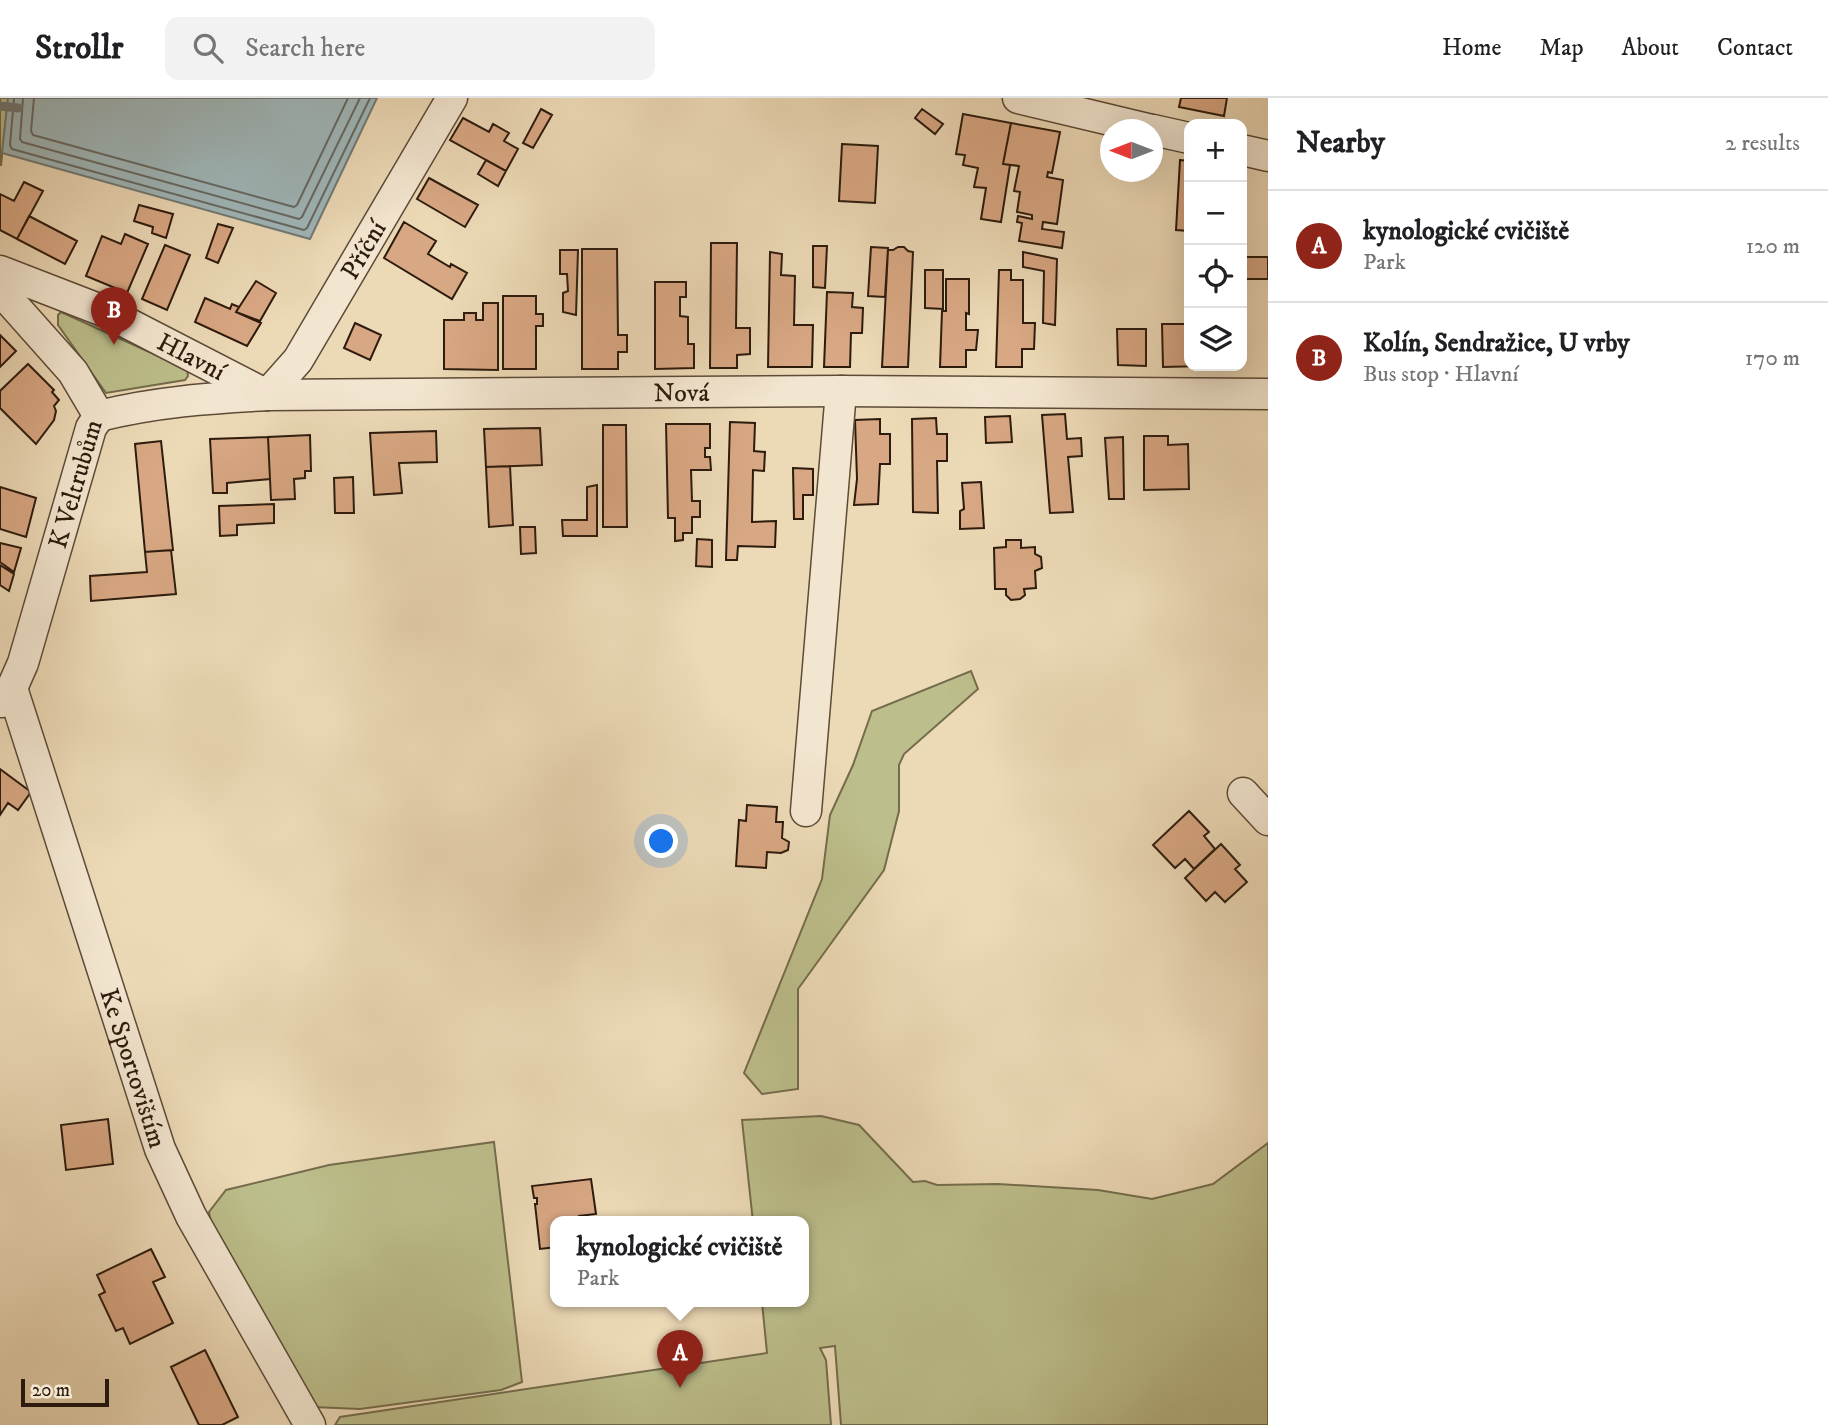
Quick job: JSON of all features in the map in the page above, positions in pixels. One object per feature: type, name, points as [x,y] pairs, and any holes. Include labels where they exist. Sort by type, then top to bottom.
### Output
[{"type":"street","name":"Příční","points":[[267,395],[298,360],[452,98]]},
{"type":"street","points":[[1018,98],[1106,119]]},
{"type":"street","points":[[1163,132],[1184,137]]},
{"type":"street","points":[[1247,151],[1268,156]]},
{"type":"street","name":"Hlavní","points":[[0,271],[106,312],[267,395]]},
{"type":"street","name":"K Veltrubům","points":[[0,290],[73,372],[99,416],[91,428],[23,663],[6,696]]},
{"type":"street","name":"Nová","points":[[99,416],[141,406],[192,399],[267,395],[841,391],[1268,394]]},
{"type":"street","points":[[806,811],[841,391]]},
{"type":"street","name":"Ke Sportovištím","points":[[6,696],[160,1150],[191,1216],[310,1425]]},
{"type":"street","points":[[1243,793],[1268,820]]},
{"type":"green space","points":[[0,98],[8,98],[1,165],[0,165]]},
{"type":"green space","points":[[61,312],[187,369],[188,376],[185,380],[106,393],[58,325],[58,315]]},
{"type":"green space","points":[[971,671],[978,689],[904,754],[899,765],[899,811],[884,870],[798,989],[798,1089],[762,1094],[744,1073],[822,879],[830,815],[853,765],[872,711]]},
{"type":"green space","points":[[821,1116],[859,1125],[913,1182],[1098,1190],[1152,1199],[1213,1184],[1268,1143],[1268,1425],[841,1425],[835,1346],[820,1348],[826,1360],[831,1425],[335,1425],[340,1417],[767,1353],[762,1307],[809,1307],[809,1216],[752,1216],[742,1120]]},
{"type":"green space","points":[[494,1142],[522,1382],[501,1390],[360,1409],[313,1407],[212,1231],[209,1212],[226,1190],[329,1165]]},
{"type":"water","points":[[8,98],[377,98],[310,239],[2,153]]},
{"type":"building","points":[[1181,98],[1227,98],[1224,116],[1179,107]]},
{"type":"building","points":[[541,109],[552,115],[533,148],[523,143]]},
{"type":"building","points":[[922,109],[943,124],[935,134],[915,118]]},
{"type":"building","points":[[963,114],[1011,123],[1003,164],[1010,165],[1001,222],[981,219],[986,188],[974,187],[978,168],[963,165],[965,155],[956,154]]},
{"type":"building","points":[[463,118],[489,132],[493,124],[509,133],[504,141],[518,149],[506,171],[450,140]]},
{"type":"building","points":[[1011,123],[1060,132],[1052,173],[1048,172],[1047,177],[1063,180],[1057,224],[1043,222],[1042,229],[1064,232],[1062,248],[1019,241],[1022,223],[1017,222],[1018,216],[1032,219],[1032,215],[1017,212],[1020,192],[1014,191],[1019,166],[1003,164]]},
{"type":"building","points":[[842,144],[878,146],[875,203],[839,201]]},
{"type":"building","points":[[486,160],[506,171],[498,186],[478,174]]},
{"type":"building","points":[[1180,160],[1184,160],[1184,231],[1176,230]]},
{"type":"building","points":[[429,178],[478,205],[465,227],[417,199]]},
{"type":"building","points":[[24,182],[43,191],[17,239],[0,230],[0,194],[14,201]]},
{"type":"building","points":[[139,205],[173,214],[166,238],[152,233],[153,227],[134,221]]},
{"type":"building","points":[[29,216],[77,241],[65,264],[17,239]]},
{"type":"building","points":[[404,222],[436,241],[428,254],[467,273],[452,299],[384,258]]},
{"type":"building","points":[[218,224],[233,228],[218,263],[206,258]]},
{"type":"building","points":[[125,234],[148,244],[127,293],[86,276],[102,236],[121,244]]},
{"type":"building","points":[[711,243],[737,243],[736,328],[750,328],[750,354],[737,355],[737,368],[710,368]]},
{"type":"building","points":[[165,245],[190,255],[167,310],[142,299]]},
{"type":"building","points":[[813,246],[827,246],[825,288],[813,287]]},
{"type":"building","points":[[871,247],[888,248],[885,297],[868,296]]},
{"type":"building","points":[[898,247],[913,252],[908,367],[882,367],[888,250]]},
{"type":"building","points":[[582,249],[617,249],[618,335],[627,335],[627,352],[618,352],[618,369],[582,369]]},
{"type":"building","points":[[560,250],[578,250],[576,315],[563,312],[563,293],[568,291],[567,274],[560,274]]},
{"type":"building","points":[[770,252],[782,254],[781,275],[795,276],[794,325],[813,325],[812,367],[768,367]]},
{"type":"building","points":[[1023,252],[1057,259],[1055,325],[1043,323],[1044,271],[1023,267]]},
{"type":"building","points":[[1247,257],[1268,257],[1268,279],[1247,279]]},
{"type":"building","points":[[925,270],[943,270],[943,309],[925,308]]},
{"type":"building","points":[[999,270],[1011,270],[1011,280],[1023,280],[1023,323],[1035,323],[1034,349],[1022,349],[1022,367],[996,367]]},
{"type":"building","points":[[946,279],[969,279],[966,330],[978,330],[976,350],[966,350],[966,367],[940,367],[942,311],[946,311]]},
{"type":"building","points":[[256,281],[276,293],[260,321],[236,312]]},
{"type":"building","points":[[655,282],[686,282],[686,297],[680,297],[680,316],[688,317],[688,344],[694,344],[694,368],[655,369]]},
{"type":"building","points":[[827,292],[853,293],[852,307],[863,308],[862,333],[851,333],[850,367],[824,367]]},
{"type":"building","points":[[503,296],[536,296],[536,314],[543,314],[543,326],[536,326],[536,369],[503,369]]},
{"type":"building","points":[[205,298],[230,309],[232,304],[239,307],[236,312],[261,323],[247,346],[195,322]]},
{"type":"building","points":[[483,303],[498,303],[498,370],[444,369],[444,320],[464,320],[464,313],[476,313],[476,320],[483,320]]},
{"type":"building","points":[[355,323],[381,335],[370,360],[344,348]]},
{"type":"building","points":[[1162,324],[1184,324],[1184,366],[1163,367]]},
{"type":"building","points":[[1117,329],[1146,329],[1146,366],[1118,365]]},
{"type":"building","points":[[0,335],[16,351],[0,367]]},
{"type":"building","points":[[28,364],[54,390],[52,392],[59,400],[54,406],[54,420],[36,444],[0,408],[0,391]]},
{"type":"building","points":[[1065,414],[1067,439],[1081,438],[1082,456],[1068,457],[1073,512],[1050,513],[1042,415]]},
{"type":"building","points":[[1010,416],[1012,442],[986,443],[985,417]]},
{"type":"building","points":[[936,418],[937,434],[947,434],[947,461],[937,461],[938,513],[913,512],[912,419]]},
{"type":"building","points":[[880,419],[880,434],[890,434],[890,464],[880,464],[878,504],[854,505],[857,479],[855,420]]},
{"type":"building","points":[[730,422],[755,423],[754,451],[765,452],[764,471],[753,470],[752,522],[776,521],[775,547],[738,546],[737,560],[726,560]]},
{"type":"building","points":[[666,424],[710,424],[710,448],[705,448],[705,457],[710,457],[711,470],[691,470],[692,501],[700,501],[700,517],[692,517],[692,533],[683,533],[683,540],[675,541],[675,518],[668,518]]},
{"type":"building","points":[[603,425],[626,425],[627,527],[603,527]]},
{"type":"building","points":[[540,428],[542,465],[486,467],[484,429]]},
{"type":"building","points":[[436,431],[437,462],[399,463],[402,493],[374,495],[370,433]]},
{"type":"building","points":[[310,435],[311,471],[305,471],[305,478],[294,479],[295,499],[271,500],[268,437]]},
{"type":"building","points":[[1144,436],[1168,436],[1168,445],[1188,444],[1189,489],[1144,490]]},
{"type":"building","points":[[268,437],[270,479],[227,483],[227,493],[213,493],[210,439]]},
{"type":"building","points":[[1123,437],[1124,499],[1109,499],[1105,438]]},
{"type":"building","points":[[161,441],[173,550],[145,552],[135,444]]},
{"type":"building","points":[[510,466],[513,525],[489,527],[486,467]]},
{"type":"building","points":[[793,468],[813,469],[813,495],[803,495],[803,519],[794,519]]},
{"type":"building","points":[[353,477],[354,513],[335,513],[334,478]]},
{"type":"building","points":[[981,482],[984,528],[960,529],[960,511],[964,509],[962,483]]},
{"type":"building","points":[[597,485],[597,536],[563,536],[562,520],[587,520],[587,487]]},
{"type":"building","points":[[0,487],[36,498],[26,537],[0,529]]},
{"type":"building","points":[[274,504],[274,523],[237,525],[237,535],[220,536],[219,506]]},
{"type":"building","points":[[520,527],[535,527],[536,553],[521,554]]},
{"type":"building","points":[[697,539],[712,540],[712,567],[696,566]]},
{"type":"building","points":[[1006,540],[1021,540],[1021,548],[1035,547],[1035,554],[1041,557],[1042,568],[1035,571],[1036,588],[1024,589],[1025,595],[1020,599],[1011,600],[1006,595],[1006,589],[995,589],[994,548],[1006,547]]},
{"type":"building","points":[[0,543],[21,548],[14,572],[0,562]]},
{"type":"building","points":[[171,550],[176,594],[91,601],[90,576],[147,572],[145,552]]},
{"type":"building","points":[[0,565],[14,574],[9,591],[0,585]]},
{"type":"building","points":[[0,769],[31,792],[18,810],[8,803],[0,815]]},
{"type":"building","points":[[747,805],[777,807],[776,822],[783,822],[782,838],[789,842],[788,850],[781,853],[767,852],[766,868],[736,866],[739,820],[746,821]]},
{"type":"building","points":[[1189,811],[1209,832],[1204,836],[1215,849],[1194,869],[1185,859],[1175,868],[1153,845]]},
{"type":"building","points":[[1221,844],[1240,865],[1235,869],[1247,882],[1225,902],[1215,892],[1206,901],[1185,878]]},
{"type":"building","points":[[108,1119],[113,1164],[66,1170],[61,1125]]},
{"type":"building","points":[[591,1179],[596,1214],[550,1216],[550,1248],[540,1249],[535,1204],[537,1198],[534,1198],[532,1186]]},
{"type":"building","points":[[151,1249],[165,1277],[153,1282],[173,1323],[130,1344],[123,1328],[116,1331],[99,1295],[105,1292],[97,1275]]},
{"type":"building","points":[[205,1350],[238,1417],[222,1425],[199,1425],[171,1367]]},
{"type":"waterway","points":[[0,106],[18,108]]},
{"type":"place","name":"Kolín, Sendražice, U vrby","points":[[114,345]]},
{"type":"place","name":"kynologické cvičiště","points":[[680,1388]]}]
